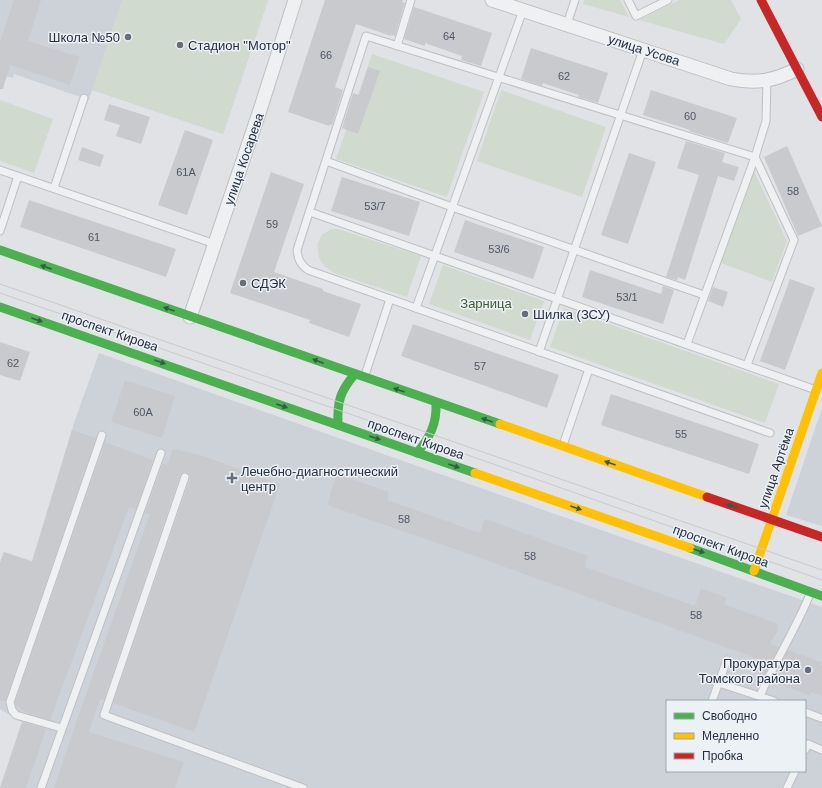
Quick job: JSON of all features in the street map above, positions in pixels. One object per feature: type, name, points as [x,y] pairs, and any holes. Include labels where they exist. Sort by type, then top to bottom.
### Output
[{"type":"main road","points":[[761,0],[822,118]]},
{"type":"main road","points":[[0,250],[822,537]]},
{"type":"main road","name":"проспект Кирова","points":[[0,307],[822,596]]},
{"type":"main road","name":"улица Артёма","points":[[754,571],[822,373]]},
{"type":"main road","points":[[338,425],[337,410],[341,393],[345,385],[359,376]]},
{"type":"main road","points":[[417,453],[428,441],[432,433],[436,421],[436,402]]},
{"type":"street","name":"улица Косарева","points":[[190,317],[260,110],[295,0]]},
{"type":"street","name":"улица Усова","points":[[492,0],[516,6],[731,79],[748,82],[767,80],[786,75],[797,69]]},
{"type":"lane","points":[[397,46],[412,0]]},
{"type":"lane","points":[[567,24],[575,0]]},
{"type":"lane","points":[[628,0],[636,16],[668,0]]},
{"type":"lane","points":[[416,308],[499,77],[516,6]]},
{"type":"lane","points":[[747,365],[794,240],[755,157],[366,36],[297,250],[301,265],[308,270],[770,433]]},
{"type":"lane","points":[[539,352],[643,50]]},
{"type":"lane","points":[[686,344],[755,157],[766,122],[767,80]]},
{"type":"lane","points":[[54,188],[84,98]]},
{"type":"lane","points":[[326,161],[452,207],[704,294]]},
{"type":"lane","points":[[0,170],[215,244]]},
{"type":"lane","points":[[0,231],[18,176]]},
{"type":"lane","points":[[310,212],[816,390]]},
{"type":"lane","points":[[359,376],[390,299]]},
{"type":"lane","points":[[562,447],[589,369]]},
{"type":"lane","points":[[61,728],[16,715],[12,710],[10,702],[102,435]]},
{"type":"lane","points":[[41,788],[61,728],[161,453]]},
{"type":"lane","points":[[185,477],[104,715],[304,788]]},
{"type":"lane","points":[[760,696],[767,679],[803,612],[811,592]]},
{"type":"lane","points":[[712,700],[727,660]]},
{"type":"lane","points":[[718,683],[771,700]]},
{"type":"lane","points":[[806,712],[821,718]]},
{"type":"lane","points":[[806,748],[808,744],[822,750]]},
{"type":"lane","points":[[787,788],[795,772]]},
{"type":"shaded area","name":"Стадион \"Мотор\"","points":[[0,0],[268,0],[223,134],[92,90],[89,100],[14,74],[13,78],[0,74]]},
{"type":"shaded area","points":[[99,353],[822,607],[822,788],[0,788],[22,722],[0,709],[0,563],[4,552],[32,561],[75,420]]},
{"type":"shaded area","points":[[822,408],[822,526],[786,515]]},
{"type":"green space","name":"Стадион \"Мотор\"","points":[[122,0],[268,0],[223,134],[92,90]]},
{"type":"green space","points":[[584,0],[620,0],[629,17],[583,4]]},
{"type":"green space","points":[[679,0],[731,0],[741,19],[724,44],[639,20]]},
{"type":"green space","points":[[372,54],[484,92],[447,197],[336,159]]},
{"type":"green space","points":[[501,90],[606,127],[582,197],[477,161]]},
{"type":"green space","points":[[0,100],[53,119],[34,173],[0,161]]},
{"type":"green space","points":[[754,171],[787,241],[772,282],[721,263]]},
{"type":"green space","points":[[331,229],[338,229],[421,256],[407,297],[334,273],[324,266],[319,257],[317,244],[322,235]]},
{"type":"green space","name":"Зарница","points":[[443,265],[544,301],[530,340],[429,304]]},
{"type":"green space","points":[[564,308],[779,384],[765,423],[550,347]]},
{"type":"building","points":[[14,0],[41,0],[28,41],[79,57],[70,85],[10,65],[3,89],[0,89],[0,42]]},
{"type":"building","points":[[325,0],[403,0],[402,2],[405,3],[395,36],[356,24],[335,87],[343,90],[332,125],[330,124],[329,126],[288,112]]},
{"type":"building","points":[[414,7],[492,33],[481,66],[461,60],[462,56],[425,43],[425,46],[404,39]]},
{"type":"building","points":[[531,48],[608,73],[598,103],[543,83],[542,86],[521,79]]},
{"type":"building","points":[[368,67],[380,71],[358,134],[342,128],[353,93],[359,95]]},
{"type":"building","points":[[651,90],[737,118],[728,143],[643,115]]},
{"type":"building","points":[[109,104],[150,117],[141,144],[116,136],[120,125],[104,120]]},
{"type":"building","points":[[185,130],[213,140],[187,215],[158,205]]},
{"type":"building","points":[[686,141],[725,153],[722,162],[739,167],[734,181],[718,176],[685,280],[678,277],[677,280],[666,277],[699,175],[677,168]]},
{"type":"building","points":[[787,146],[822,226],[798,236],[764,157]]},
{"type":"building","points":[[82,147],[104,155],[100,167],[78,160]]},
{"type":"building","points":[[629,153],[656,162],[628,244],[601,235]]},
{"type":"building","points":[[271,172],[304,184],[274,272],[361,304],[349,337],[309,323],[310,320],[230,293]]},
{"type":"building","points":[[342,177],[420,202],[409,236],[331,211]]},
{"type":"building","points":[[29,200],[176,249],[166,277],[20,227]]},
{"type":"building","points":[[465,220],[544,247],[533,279],[454,252]]},
{"type":"building","points":[[590,270],[661,294],[663,286],[674,290],[663,324],[582,297]]},
{"type":"building","points":[[790,279],[815,288],[785,370],[760,361]]},
{"type":"building","points":[[713,287],[728,292],[723,307],[708,301]]},
{"type":"building","points":[[413,324],[559,375],[547,408],[401,356]]},
{"type":"building","points":[[0,342],[30,352],[20,381],[0,375]]},
{"type":"building","points":[[125,380],[175,396],[162,438],[111,422]]},
{"type":"building","points":[[611,394],[759,444],[749,474],[601,425]]},
{"type":"building","points":[[72,430],[96,438],[5,702],[0,700],[0,563],[4,552],[32,562]]},
{"type":"building","points":[[105,442],[153,460],[136,509],[129,507],[50,720],[25,712],[20,709],[20,707],[16,706],[15,702]]},
{"type":"building","points":[[173,449],[200,455],[280,484],[194,732],[113,703],[190,479],[187,472],[180,475],[104,700],[100,699],[89,732],[184,762],[175,788],[54,788],[150,514],[145,513],[163,463],[167,465]]},
{"type":"building","points":[[337,474],[389,492],[387,500],[480,533],[485,519],[588,556],[585,567],[695,606],[701,588],[727,598],[724,604],[778,624],[778,630],[770,644],[779,647],[762,679],[758,677],[764,661],[472,555],[327,505]]},
{"type":"building","points":[[788,650],[821,662],[822,696],[811,692],[810,695],[772,682]]},
{"type":"building","points":[[22,722],[46,729],[26,788],[0,788]]},
{"type":"tram line","points":[[0,284],[822,570]]},
{"type":"tram line","points":[[0,293],[428,441],[822,580]]},
{"type":"traffic: fast","points":[[0,250],[500,424]]},
{"type":"traffic: fast","points":[[0,307],[475,473]]},
{"type":"traffic: fast","points":[[338,425],[340,397],[355,374]]},
{"type":"traffic: fast","points":[[417,453],[432,430],[436,403]]},
{"type":"traffic: fast","points":[[690,548],[822,596]]},
{"type":"traffic: slow","points":[[754,571],[822,373]]},
{"type":"traffic: slow","points":[[500,424],[707,497]]},
{"type":"traffic: slow","points":[[475,473],[690,548]]},
{"type":"traffic: jam","points":[[761,0],[822,117]]},
{"type":"traffic: jam","points":[[707,497],[822,537]]},
{"type":"place","name":"Школа №50","points":[[128,37]]},
{"type":"place","name":"Стадион \"Мотор\"","points":[[180,45]]},
{"type":"place","name":"СДЭК","points":[[243,283]]},
{"type":"place","name":"Шилка (ЗСУ)","points":[[525,314]]},
{"type":"place","name":"Лечебно-диагностический центр","points":[[232,478]]},
{"type":"place","name":"Прокуратура Томского района","points":[[808,670]]}]
